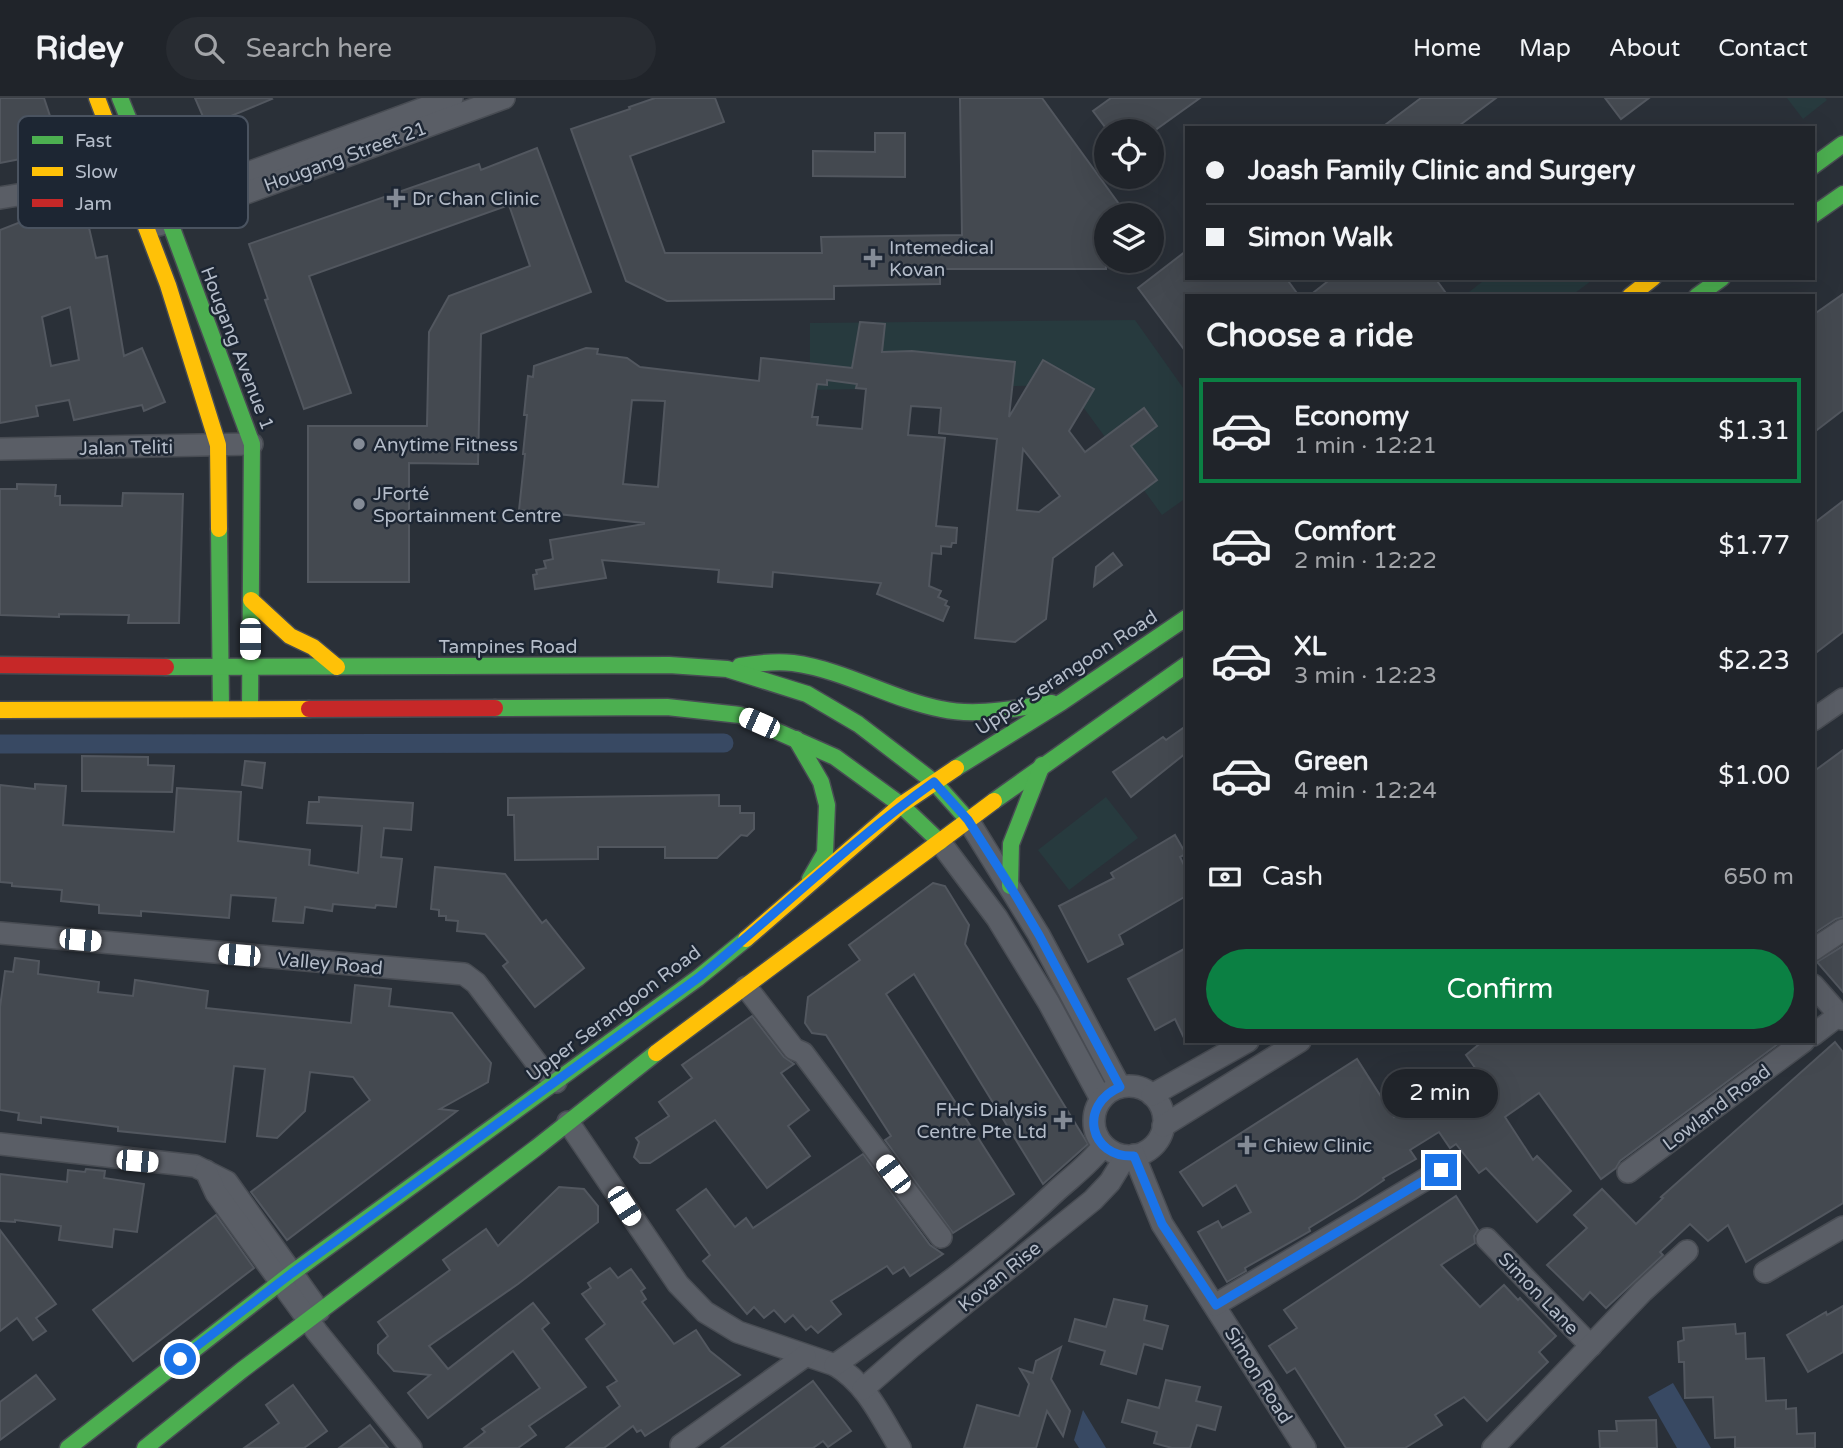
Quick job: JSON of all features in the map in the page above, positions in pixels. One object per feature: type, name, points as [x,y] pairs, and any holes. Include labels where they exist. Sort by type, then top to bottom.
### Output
[{"type":"main road","name":"Hougang Avenue 1","points":[[97,98],[107,116]]},
{"type":"main road","name":"Hougang Avenue 1","points":[[120,98],[124,116]]},
{"type":"main road","points":[[1815,165],[1843,144]]},
{"type":"main road","points":[[1815,214],[1843,194]]},
{"type":"main road","name":"Hougang Avenue 1","points":[[147,228],[168,285],[218,445],[221,709]]},
{"type":"main road","name":"Hougang Avenue 1","points":[[171,228],[252,444],[250,709]]},
{"type":"main road","points":[[1633,294],[1650,280]]},
{"type":"main road","points":[[1700,294],[1719,280]]},
{"type":"main road","points":[[251,600],[290,636],[313,647],[337,667]]},
{"type":"main road","name":"Upper Serangoon Road","points":[[68,1448],[286,1277],[698,978],[901,805],[1062,702],[1185,619]]},
{"type":"main road","points":[[727,669],[759,661],[795,663],[841,675],[909,700],[959,712],[1062,702]]},
{"type":"main road","name":"Tampines Road","points":[[0,666],[669,665],[727,669],[807,694],[858,724],[934,782],[968,820]]},
{"type":"main road","points":[[145,1448],[236,1365],[314,1315],[968,820],[1185,666]]},
{"type":"main road","points":[[0,710],[667,707],[740,715],[835,757],[901,805],[940,842]]},
{"type":"main road","points":[[796,739],[821,782],[827,805],[825,853],[806,887]]},
{"type":"main road","points":[[1010,886],[1011,844],[1042,765]]},
{"type":"main road","points":[[84,1436],[103,1430],[176,1384]]},
{"type":"street","name":"Hougang Street 21","points":[[248,180],[452,98]]},
{"type":"street","name":"Hougang Street 21","points":[[248,185],[504,98]]},
{"type":"street","points":[[0,198],[18,194]]},
{"type":"street","name":"Jalan Teliti","points":[[0,449],[252,444]]},
{"type":"street","points":[[1815,719],[1843,699]]},
{"type":"street","points":[[968,820],[1039,935],[1120,1087]]},
{"type":"street","points":[[940,842],[997,918],[1049,1003],[1101,1099]]},
{"type":"street","points":[[1815,949],[1843,930]]},
{"type":"street","name":"Valley Road","points":[[0,933],[451,975],[464,974],[476,983],[539,1066],[556,1082]]},
{"type":"street","points":[[451,975],[473,993],[531,1073],[536,1083],[537,1096]]},
{"type":"street","points":[[752,983],[803,1043],[803,1053],[941,1237]]},
{"type":"street","points":[[1815,987],[1841,1017],[1815,1034]]},
{"type":"street","points":[[1152,1095],[1244,1043]]},
{"type":"street","points":[[1163,1126],[1297,1043]]},
{"type":"street","name":"Lowland Road","points":[[1628,1172],[1801,1043]]},
{"type":"street","points":[[1120,1087],[1138,1087],[1152,1095],[1160,1105],[1163,1126],[1157,1142],[1150,1149],[1130,1156],[1116,1154],[1103,1146],[1095,1132],[1094,1120],[1101,1099],[1120,1087]]},
{"type":"street","points":[[568,1122],[678,1284],[705,1312],[738,1332],[835,1365],[863,1389],[900,1448]]},
{"type":"street","points":[[0,1144],[195,1166],[227,1182],[286,1277],[411,1448]]},
{"type":"street","name":"Kovan Rise","points":[[835,1365],[972,1264],[1035,1212],[1095,1157],[1103,1146]]},
{"type":"street","name":"Kovan Rise","points":[[863,1389],[1104,1190],[1130,1156]]},
{"type":"street","name":"Simon Road","points":[[1130,1156],[1179,1251],[1305,1448]]},
{"type":"street","points":[[1216,1305],[1441,1170]]},
{"type":"street","points":[[1104,1190],[1113,1185],[1127,1184],[1148,1195]]},
{"type":"street","points":[[1765,1272],[1843,1227]]},
{"type":"street","name":"Simon Lane","points":[[1487,1239],[1591,1346]]},
{"type":"street","name":"Simon Lane","points":[[1494,1447],[1643,1291],[1687,1251]]},
{"type":"street","points":[[681,1445],[805,1356]]},
{"type":"green space","points":[[1787,98],[1825,98],[1827,100],[1803,119]]},
{"type":"green space","points":[[1484,280],[1592,280],[1574,294],[1469,292]]},
{"type":"green space","points":[[1135,320],[1185,391],[1185,499],[1162,515],[1067,385],[810,390],[810,323]]},
{"type":"green space","points":[[1106,797],[1138,838],[1069,890],[1038,850]]},
{"type":"water","points":[[1673,1383],[1711,1448],[1677,1448],[1648,1397]]},
{"type":"water","points":[[1083,1410],[1106,1448],[1079,1448],[1074,1440]]},
{"type":"building","points":[[0,98],[44,98],[50,116],[18,116],[18,159],[0,163]]},
{"type":"building","points":[[195,98],[272,99],[231,116],[203,116]]},
{"type":"building","points":[[655,98],[715,98],[724,122],[630,156],[665,253],[822,253],[821,237],[962,235],[960,98],[1042,98],[1094,170],[1094,189],[1108,189],[1118,203],[1094,203],[1094,269],[940,269],[940,284],[834,286],[834,299],[667,301],[626,281],[571,129],[630,109],[629,107]]},
{"type":"building","points":[[1111,98],[1200,98],[1164,124],[1164,119],[1099,119],[1093,111]]},
{"type":"building","points":[[1421,98],[1496,98],[1459,126],[1384,126]]},
{"type":"building","points":[[1605,98],[1649,98],[1621,119]]},
{"type":"building","points":[[875,133],[905,133],[905,177],[813,176],[813,151],[875,152]]},
{"type":"building","points":[[537,148],[591,292],[481,334],[478,464],[409,463],[409,582],[308,582],[308,426],[427,426],[429,332],[449,296],[530,266],[509,205],[309,276],[351,393],[304,409],[265,300],[268,299],[249,244],[479,164],[481,170]]},
{"type":"building","points":[[18,223],[18,228],[89,228],[96,258],[107,256],[124,356],[142,348],[165,402],[144,411],[142,405],[74,420],[69,400],[36,406],[38,416],[0,423],[0,230]],"holes":[[[70,307],[79,360],[51,366],[42,317]]]},
{"type":"building","points":[[1185,252],[1185,280],[1287,280],[1298,294],[1185,294],[1185,351],[1138,288],[1157,273],[1164,273],[1164,268]]},
{"type":"building","points":[[1329,280],[1436,280],[1447,294],[1312,294]]},
{"type":"building","points":[[1843,294],[1843,410],[1815,431],[1815,314]]},
{"type":"building","points":[[860,322],[885,324],[882,352],[912,351],[1015,362],[1009,417],[1043,360],[1094,389],[1069,431],[1085,452],[1144,408],[1157,426],[1131,446],[1157,480],[1053,558],[1046,619],[1015,642],[975,638],[997,439],[939,433],[941,408],[911,406],[908,435],[945,438],[936,526],[957,528],[956,543],[952,543],[951,547],[941,546],[941,554],[932,553],[929,586],[941,591],[938,597],[947,601],[945,605],[949,607],[943,621],[877,594],[881,583],[773,572],[772,587],[718,582],[719,570],[602,560],[606,578],[535,589],[533,575],[537,574],[536,570],[546,568],[544,561],[553,559],[550,540],[644,523],[519,510],[525,454],[527,415],[524,415],[528,376],[533,377],[534,366],[586,348],[598,349],[597,354],[627,358],[640,367],[759,381],[761,358],[852,368]],"holes":[[[827,380],[857,384],[856,388],[866,389],[862,429],[817,425],[818,417],[812,417],[817,384],[827,385]],[[632,400],[665,401],[658,487],[623,484]],[[1023,449],[1060,496],[1039,512],[1017,510]]]},
{"type":"building","points":[[17,484],[56,485],[55,496],[60,496],[60,505],[122,506],[123,493],[183,494],[179,623],[128,623],[129,615],[0,615],[0,489],[17,489]]},
{"type":"building","points":[[1843,501],[1843,632],[1815,653],[1815,522]]},
{"type":"building","points":[[1113,553],[1122,565],[1094,586],[1096,567]]},
{"type":"building","points":[[1185,727],[1185,754],[1131,797],[1113,772],[1163,737],[1166,740]]},
{"type":"building","points":[[1843,750],[1843,917],[1815,933],[1815,771]]},
{"type":"building","points":[[82,756],[148,757],[148,765],[174,766],[172,792],[82,791]]},
{"type":"building","points":[[245,761],[265,763],[262,788],[242,785]]},
{"type":"building","points":[[35,784],[66,786],[63,825],[174,832],[177,788],[241,792],[238,841],[310,850],[309,865],[358,873],[362,826],[307,823],[309,802],[319,802],[319,797],[413,803],[411,830],[384,828],[381,857],[402,859],[396,907],[333,904],[332,911],[305,907],[303,923],[273,921],[276,898],[231,895],[229,918],[141,911],[141,916],[99,913],[99,905],[61,901],[62,890],[12,886],[12,883],[0,882],[0,785],[35,789]]},
{"type":"building","points":[[719,795],[719,806],[740,806],[740,813],[754,813],[754,829],[747,836],[741,835],[717,858],[665,858],[665,847],[598,847],[598,859],[515,860],[514,815],[508,815],[508,798]]},
{"type":"building","points":[[1175,835],[1185,852],[1180,857],[1185,867],[1185,897],[1119,935],[1123,944],[1088,962],[1059,906],[1114,878],[1111,873]]},
{"type":"building","points":[[435,867],[505,874],[542,923],[546,920],[584,968],[535,1007],[503,966],[508,962],[485,934],[457,931],[458,921],[446,920],[446,916],[439,916],[439,910],[431,909]]},
{"type":"building","points":[[933,883],[945,886],[969,925],[965,944],[1088,1144],[1043,1184],[914,974],[886,994],[1014,1194],[953,1233],[885,1140],[891,1136],[826,1035],[812,1033],[805,1023],[808,997],[860,960],[849,945]]},
{"type":"building","points":[[1843,946],[1843,992],[1817,962]]},
{"type":"building","points":[[1185,949],[1185,1040],[1175,1019],[1155,1030],[1128,979]]},
{"type":"building","points":[[15,958],[39,961],[38,974],[99,982],[98,992],[133,996],[135,980],[208,991],[206,1008],[351,1023],[355,985],[391,989],[389,1006],[452,1013],[491,1063],[488,1082],[440,1109],[457,1111],[287,1240],[251,1192],[370,1100],[353,1077],[310,1072],[305,1111],[277,1138],[257,1136],[265,1069],[234,1066],[225,1142],[118,1131],[118,1127],[41,1117],[41,1123],[18,1120],[19,1113],[0,1110],[0,1007],[5,971],[13,972]]},
{"type":"building","points":[[752,1016],[784,1057],[794,1064],[781,1073],[809,1110],[788,1126],[810,1156],[767,1188],[715,1120],[650,1163],[640,1163],[634,1157],[639,1142],[636,1138],[669,1116],[659,1102],[692,1078],[682,1065]]},
{"type":"building","points":[[1835,1042],[1843,1052],[1843,1203],[1746,1262],[1728,1225],[1708,1241],[1690,1224],[1660,1252],[1663,1255],[1606,1308],[1590,1292],[1583,1300],[1547,1265],[1587,1228],[1574,1215],[1602,1189],[1636,1224],[1663,1198],[1661,1197]]},
{"type":"building","points":[[1481,1043],[1779,1043],[1620,1161],[1616,1168],[1601,1179],[1539,1093],[1505,1117],[1533,1160],[1537,1156],[1571,1191],[1537,1222],[1486,1168],[1479,1173],[1456,1144],[1450,1148],[1439,1132],[1410,1150],[1416,1159],[1309,1228],[1310,1231],[1245,1268],[1246,1271],[1227,1282],[1198,1232],[1218,1221],[1222,1228],[1251,1212],[1236,1185],[1203,1206],[1180,1172],[1357,1059],[1394,1117],[1448,1083],[1458,1099],[1485,1082],[1466,1055]]},
{"type":"building","points":[[863,1154],[930,1245],[943,1254],[910,1276],[904,1267],[893,1274],[887,1266],[831,1301],[841,1314],[818,1333],[811,1326],[806,1330],[793,1315],[785,1322],[774,1310],[764,1318],[754,1307],[747,1314],[703,1261],[710,1255],[677,1210],[706,1189],[735,1227],[746,1218],[753,1228]]},
{"type":"building","points":[[86,1169],[105,1171],[104,1178],[144,1184],[137,1232],[114,1229],[112,1247],[59,1240],[61,1226],[15,1220],[0,1221],[0,1174],[67,1182],[68,1170],[85,1172]]},
{"type":"building","points":[[559,1187],[584,1189],[598,1206],[598,1222],[518,1284],[429,1346],[448,1369],[533,1303],[549,1323],[542,1329],[586,1387],[529,1426],[536,1435],[518,1448],[464,1448],[485,1432],[482,1429],[540,1388],[513,1351],[428,1418],[408,1393],[430,1375],[394,1371],[378,1353],[378,1345],[388,1336],[378,1322],[450,1270],[443,1260],[486,1229],[498,1246]]},
{"type":"building","points":[[1456,1196],[1478,1230],[1474,1236],[1475,1243],[1441,1265],[1480,1307],[1504,1285],[1518,1300],[1520,1298],[1556,1336],[1539,1352],[1548,1362],[1487,1421],[1464,1397],[1435,1415],[1442,1425],[1405,1448],[1346,1448],[1295,1368],[1287,1373],[1269,1346],[1297,1328],[1284,1310]]},
{"type":"building","points":[[216,1215],[254,1268],[133,1361],[93,1310]]},
{"type":"building","points":[[0,1230],[56,1304],[36,1318],[46,1331],[33,1340],[17,1318],[0,1331]]},
{"type":"building","points":[[610,1268],[618,1278],[631,1269],[645,1288],[641,1291],[646,1299],[642,1302],[674,1344],[696,1330],[710,1351],[740,1375],[645,1436],[633,1426],[604,1448],[566,1448],[620,1406],[607,1387],[617,1381],[586,1339],[605,1324],[582,1294],[591,1288],[588,1283]]},
{"type":"building","points":[[1114,1299],[1147,1306],[1144,1320],[1168,1326],[1162,1349],[1144,1344],[1136,1374],[1101,1364],[1105,1351],[1069,1341],[1075,1319],[1106,1327]]},
{"type":"building","points":[[1843,1306],[1843,1352],[1808,1372],[1787,1335],[1826,1312],[1827,1315]]},
{"type":"building","points":[[1735,1324],[1736,1334],[1745,1333],[1746,1359],[1764,1358],[1766,1401],[1786,1400],[1786,1409],[1796,1408],[1797,1434],[1815,1433],[1815,1448],[1735,1448],[1735,1437],[1715,1438],[1713,1397],[1685,1398],[1684,1362],[1679,1362],[1678,1342],[1684,1340],[1683,1328]]},
{"type":"building","points":[[1061,1347],[1051,1379],[1070,1411],[1063,1436],[1047,1411],[1036,1448],[964,1448],[977,1405],[1019,1416],[1029,1384],[1020,1369],[1033,1373],[1036,1361]]},
{"type":"building","points":[[36,1375],[55,1399],[0,1440],[0,1402]]},
{"type":"building","points":[[1166,1380],[1200,1387],[1196,1401],[1221,1407],[1215,1430],[1197,1425],[1190,1448],[1172,1448],[1154,1443],[1157,1432],[1122,1422],[1128,1400],[1159,1408]]},
{"type":"building","points":[[813,1381],[851,1431],[828,1447],[823,1441],[813,1448],[721,1448]]},
{"type":"building","points":[[293,1385],[327,1431],[304,1448],[244,1448],[279,1423],[266,1405]]},
{"type":"building","points":[[1656,1420],[1657,1448],[1600,1448],[1599,1431],[1617,1431],[1616,1421]]},
{"type":"building","points":[[370,1425],[388,1448],[339,1448]]},
{"type":"waterway","points":[[0,744],[724,743]]},
{"type":"traffic: fast","points":[[120,98],[127,116]]},
{"type":"traffic: fast","points":[[1815,165],[1843,144]]},
{"type":"traffic: fast","points":[[1815,214],[1843,194]]},
{"type":"traffic: fast","points":[[172,228],[252,444],[250,709]]},
{"type":"traffic: fast","points":[[1700,294],[1719,280]]},
{"type":"traffic: fast","points":[[219,529],[221,709]]},
{"type":"traffic: fast","points":[[956,768],[1062,702],[1185,619]]},
{"type":"traffic: fast","points":[[740,666],[793,663],[831,672],[904,699],[955,711],[996,711],[1052,703]]},
{"type":"traffic: fast","points":[[166,667],[669,665],[727,669],[807,694],[858,724],[934,782],[968,820]]},
{"type":"traffic: fast","points":[[994,801],[1185,666]]},
{"type":"traffic: fast","points":[[495,708],[667,707],[740,715],[835,757],[901,805],[940,842]]},
{"type":"traffic: fast","points":[[796,739],[821,782],[827,805],[825,853],[810,879]]},
{"type":"traffic: fast","points":[[1010,886],[1011,844],[1042,765]]},
{"type":"traffic: fast","points":[[68,1448],[292,1273],[698,978],[746,939]]},
{"type":"traffic: fast","points":[[145,1448],[242,1370],[536,1148],[656,1053]]},
{"type":"traffic: slow","points":[[97,98],[104,116]]},
{"type":"traffic: slow","points":[[146,228],[168,285],[218,445],[219,529]]},
{"type":"traffic: slow","points":[[1633,294],[1650,280]]},
{"type":"traffic: slow","points":[[251,600],[290,636],[313,647],[337,667]]},
{"type":"traffic: slow","points":[[0,710],[309,709]]},
{"type":"traffic: slow","points":[[746,939],[901,805],[956,768]]},
{"type":"traffic: slow","points":[[656,1053],[994,801]]},
{"type":"traffic: jam","points":[[0,665],[166,667]]},
{"type":"traffic: jam","points":[[309,709],[495,708]]},
{"type":"place","name":"Dr Chan Clinic","points":[[396,198]]},
{"type":"place","name":"Intemedical Kovan","points":[[873,258]]},
{"type":"place","name":"Anytime Fitness","points":[[359,444]]},
{"type":"place","name":"JForté Sportainment Centre","points":[[359,504]]},
{"type":"place","name":"FHC Dialysis Centre Pte Ltd","points":[[1063,1120]]},
{"type":"place","name":"Chiew Clinic","points":[[1247,1145]]},
{"type":"route","points":[[180,1359],[292,1273],[698,978],[901,805],[934,782],[968,820],[1010,886],[1120,1087],[1101,1099],[1096,1109],[1095,1132],[1103,1146],[1119,1155],[1134,1156],[1162,1224],[1216,1305],[1441,1170]]}]
